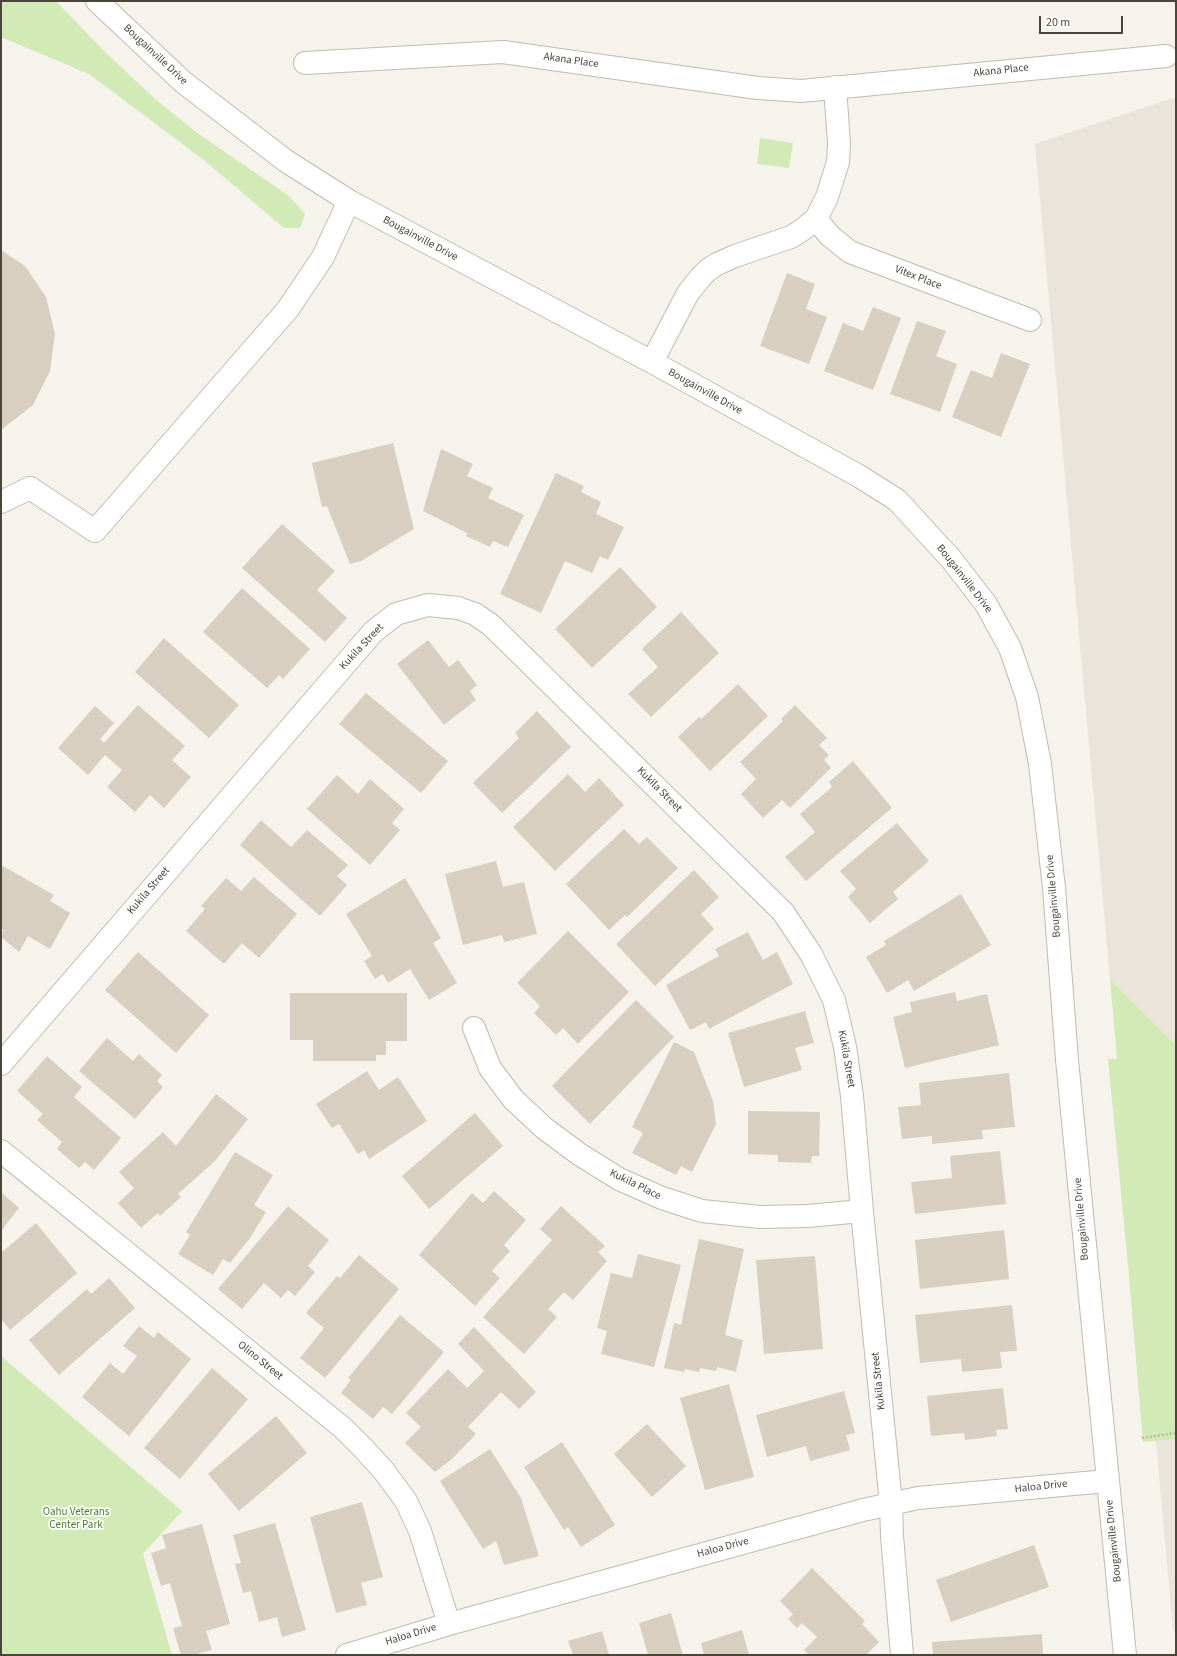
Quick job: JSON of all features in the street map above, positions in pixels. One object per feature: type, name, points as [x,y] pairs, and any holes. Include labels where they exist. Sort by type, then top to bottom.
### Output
[{"type":"street","name":"Bougainville Drive","points":[[97,1],[183,82],[286,161],[349,201],[652,362],[859,476],[897,500],[951,559],[986,604],[1010,648],[1027,697],[1040,764],[1054,888],[1067,1060],[1125,1655]]},
{"type":"street","name":"Akana Place","points":[[305,63],[503,52],[778,90],[801,91],[1166,56]]},
{"type":"street","points":[[652,362],[688,293],[694,284],[708,270],[735,256],[790,237],[816,219],[827,197],[838,162],[839,143],[835,87]]},
{"type":"street","points":[[1,502],[30,488],[95,531],[288,309],[323,257],[349,201]]},
{"type":"street","name":"Vitex Place","points":[[816,219],[830,236],[850,252],[1030,320]]},
{"type":"street","name":"Kukila Street","points":[[1,1064],[373,632],[396,614],[412,608],[428,605],[458,608],[475,614],[491,625],[783,912],[811,954],[834,1000],[845,1047],[852,1096],[891,1504],[902,1655]]},
{"type":"street","name":"Kukila Place","points":[[474,1028],[490,1068],[514,1099],[544,1128],[579,1154],[619,1179],[662,1198],[702,1211],[760,1217],[807,1216],[862,1211]]},
{"type":"street","name":"Olino Street","points":[[1,1151],[336,1423],[363,1448],[384,1471],[406,1501],[420,1531],[450,1624]]},
{"type":"street","name":"Haloa Drive","points":[[347,1655],[450,1624],[863,1510],[918,1498],[1107,1481]]},
{"type":"path","points":[[1142,1438],[1176,1433]]},
{"type":"shaded area","points":[[1176,97],[1176,1045],[1110,979],[1035,144]]},
{"type":"shaded area","points":[[1176,1439],[1176,1630],[1173,1630],[1156,1441]]},
{"type":"green space","points":[[1,1],[56,1],[104,51],[153,97],[196,132],[289,196],[305,214],[300,228],[284,228],[205,161],[89,74],[1,37]]},
{"type":"green space","points":[[760,138],[793,143],[789,168],[757,164]]},
{"type":"green space","points":[[1110,979],[1176,1045],[1176,1439],[1143,1442],[1108,1059],[1117,1059]]},
{"type":"green space","name":"Oahu Veterans Center Park","points":[[1,1356],[182,1511],[143,1554],[172,1655],[1,1655]]},
{"type":"building","points":[[1,250],[25,266],[46,297],[55,334],[50,371],[33,405],[1,430]]},
{"type":"building","points":[[787,273],[815,284],[806,309],[827,317],[809,364],[760,346]]},
{"type":"building","points":[[873,307],[901,318],[873,390],[824,371],[843,323],[863,331]]},
{"type":"building","points":[[917,321],[946,331],[936,356],[957,364],[940,412],[890,394]]},
{"type":"building","points":[[1001,353],[1030,364],[1001,437],[952,417],[971,370],[992,378]]},
{"type":"building","points":[[393,443],[414,529],[361,561],[350,564],[327,506],[322,507],[312,463]]},
{"type":"building","points":[[441,449],[473,464],[467,476],[493,488],[488,498],[524,515],[508,547],[493,541],[490,547],[466,536],[467,533],[423,511]]},
{"type":"building","points":[[556,473],[584,486],[581,492],[601,502],[596,514],[624,527],[608,560],[600,556],[592,573],[565,561],[541,613],[500,594]]},
{"type":"building","points":[[282,524],[335,571],[317,590],[347,618],[325,642],[242,568]]},
{"type":"building","points":[[620,567],[657,607],[592,668],[555,629]]},
{"type":"building","points":[[242,588],[310,649],[283,679],[279,675],[267,688],[203,632]]},
{"type":"building","points":[[681,612],[719,653],[651,717],[628,694],[658,667],[642,649]]},
{"type":"building","points":[[164,638],[239,705],[209,738],[135,672]]},
{"type":"building","points":[[428,640],[449,667],[458,660],[477,685],[470,691],[476,700],[444,725],[397,664]]},
{"type":"building","points":[[738,684],[768,716],[710,771],[678,737],[699,717],[701,719]]},
{"type":"building","points":[[366,693],[448,761],[421,793],[339,724]]},
{"type":"building","points":[[138,705],[185,746],[172,760],[191,777],[164,808],[150,795],[135,812],[107,787],[122,770],[105,755],[88,775],[58,748],[95,706],[114,723],[100,739],[104,743]]},
{"type":"building","points":[[795,705],[827,738],[819,745],[829,755],[824,760],[831,768],[790,808],[782,800],[763,818],[741,794],[756,779],[740,762],[783,721],[781,719]]},
{"type":"building","points":[[537,711],[571,747],[502,813],[473,783],[519,738],[515,733]]},
{"type":"building","points":[[853,761],[892,808],[806,881],[785,857],[815,832],[800,814],[832,787],[829,782]]},
{"type":"building","points":[[568,774],[585,792],[599,778],[624,805],[555,871],[513,827]]},
{"type":"building","points":[[337,775],[358,794],[370,779],[404,809],[392,823],[400,830],[370,865],[307,809]]},
{"type":"building","points":[[261,820],[291,847],[307,830],[348,865],[337,876],[347,885],[320,916],[240,845]]},
{"type":"building","points":[[897,823],[929,861],[893,892],[898,899],[870,923],[848,897],[856,889],[840,871]]},
{"type":"building","points":[[624,829],[639,844],[647,837],[678,868],[627,917],[625,915],[609,930],[566,884]]},
{"type":"building","points":[[496,861],[503,887],[524,882],[537,934],[504,942],[502,935],[463,945],[445,874]]},
{"type":"building","points":[[1,865],[54,895],[50,901],[70,913],[50,949],[28,936],[19,952],[1,937],[4,930],[1,929]]},
{"type":"building","points":[[694,870],[719,897],[701,914],[714,929],[655,986],[616,944]]},
{"type":"building","points":[[254,877],[297,914],[259,958],[242,943],[224,964],[186,931],[205,909],[201,906],[226,878],[241,891]]},
{"type":"building","points":[[405,878],[441,938],[433,943],[457,983],[429,1000],[410,969],[388,983],[383,974],[375,979],[364,961],[372,956],[346,914]]},
{"type":"building","points":[[961,894],[991,945],[914,991],[908,980],[887,993],[866,957],[886,945],[884,941]]},
{"type":"building","points":[[568,931],[629,992],[578,1044],[563,1028],[556,1035],[534,1013],[540,1006],[517,983]]},
{"type":"building","points":[[748,932],[763,960],[777,952],[793,984],[709,1029],[706,1022],[690,1030],[666,985],[719,956],[715,949]]},
{"type":"building","points":[[138,952],[209,1015],[176,1053],[105,990]]},
{"type":"building","points":[[955,992],[957,1001],[987,994],[999,1045],[905,1068],[893,1017],[912,1012],[910,1002]]},
{"type":"building","points":[[290,993],[407,993],[407,1041],[386,1041],[386,1055],[376,1055],[376,1061],[313,1061],[313,1040],[290,1040]]},
{"type":"building","points":[[636,1000],[674,1037],[590,1124],[552,1086]]},
{"type":"building","points":[[805,1011],[814,1043],[795,1048],[802,1070],[744,1087],[728,1033]]},
{"type":"building","points":[[107,1038],[133,1061],[139,1054],[162,1075],[157,1081],[163,1087],[135,1119],[79,1071]]},
{"type":"building","points":[[674,1042],[694,1052],[713,1101],[716,1124],[692,1172],[681,1166],[676,1175],[632,1153],[643,1133],[632,1127]]},
{"type":"building","points":[[47,1056],[82,1087],[74,1097],[121,1138],[94,1170],[85,1162],[79,1168],[57,1149],[62,1142],[37,1120],[43,1114],[17,1091]]},
{"type":"building","points":[[367,1071],[379,1090],[398,1077],[427,1121],[369,1159],[364,1150],[358,1154],[339,1124],[332,1128],[316,1104]]},
{"type":"building","points":[[1009,1073],[1015,1127],[982,1130],[983,1139],[932,1144],[932,1136],[902,1139],[898,1107],[921,1105],[919,1083]]},
{"type":"building","points":[[216,1094],[248,1119],[215,1161],[178,1194],[181,1197],[160,1216],[158,1213],[141,1228],[118,1203],[134,1188],[119,1172],[163,1132],[176,1146]]},
{"type":"building","points":[[748,1111],[820,1112],[819,1156],[812,1156],[811,1163],[778,1162],[778,1155],[748,1154]]},
{"type":"building","points":[[475,1113],[503,1146],[429,1209],[402,1176]]},
{"type":"building","points":[[1000,1151],[1006,1204],[915,1214],[911,1182],[952,1178],[950,1156]]},
{"type":"building","points":[[235,1152],[273,1175],[254,1205],[266,1212],[250,1238],[230,1263],[223,1259],[213,1275],[178,1254],[190,1235],[186,1232]]},
{"type":"building","points":[[494,1191],[526,1220],[504,1245],[510,1251],[492,1271],[500,1278],[475,1306],[419,1255],[472,1193],[483,1203]]},
{"type":"building","points":[[1,1192],[19,1208],[1,1231]]},
{"type":"building","points":[[288,1206],[329,1240],[308,1266],[315,1272],[295,1296],[288,1290],[281,1298],[264,1283],[242,1309],[218,1289]]},
{"type":"building","points":[[561,1206],[605,1246],[598,1252],[607,1261],[573,1300],[564,1292],[548,1309],[557,1317],[524,1354],[483,1317],[552,1240],[540,1229]]},
{"type":"building","points":[[36,1223],[77,1273],[10,1330],[1,1319],[1,1253]]},
{"type":"building","points":[[1004,1230],[1009,1279],[920,1289],[915,1240]]},
{"type":"building","points":[[699,1239],[744,1249],[725,1335],[743,1340],[736,1372],[717,1367],[716,1371],[700,1368],[699,1372],[685,1369],[684,1372],[664,1368],[674,1323],[681,1325]]},
{"type":"building","points":[[638,1254],[681,1265],[654,1367],[601,1354],[607,1331],[597,1328],[611,1273],[632,1278]]},
{"type":"building","points":[[359,1255],[399,1289],[325,1378],[300,1358],[324,1328],[306,1313],[337,1276],[340,1278]]},
{"type":"building","points":[[815,1256],[823,1349],[764,1354],[756,1260]]},
{"type":"building","points":[[109,1278],[135,1308],[59,1375],[29,1340],[87,1289],[91,1294]]},
{"type":"building","points":[[1012,1305],[1017,1351],[1000,1352],[1002,1368],[962,1372],[961,1359],[920,1363],[915,1315]]},
{"type":"building","points":[[400,1315],[444,1352],[392,1414],[383,1407],[373,1419],[341,1393],[351,1380],[348,1378]]},
{"type":"building","points":[[139,1326],[154,1338],[158,1332],[191,1359],[129,1436],[82,1397],[110,1363],[123,1374],[137,1356],[123,1346]]},
{"type":"building","points":[[474,1327],[536,1392],[519,1409],[501,1392],[468,1427],[476,1434],[452,1459],[435,1472],[405,1443],[421,1427],[406,1413],[448,1369],[467,1388],[484,1371],[458,1344]]},
{"type":"building","points":[[212,1368],[248,1399],[180,1479],[144,1448]]},
{"type":"building","points":[[729,1384],[754,1477],[705,1490],[680,1398]]},
{"type":"building","points":[[1003,1388],[1008,1429],[996,1430],[997,1436],[965,1440],[964,1433],[931,1436],[927,1396]]},
{"type":"building","points":[[844,1391],[855,1433],[846,1435],[850,1450],[810,1461],[806,1446],[767,1457],[756,1415]]},
{"type":"building","points":[[276,1416],[307,1453],[239,1511],[208,1474]]},
{"type":"building","points":[[647,1424],[686,1466],[652,1497],[614,1454]]},
{"type":"building","points":[[562,1442],[615,1525],[581,1547],[568,1527],[564,1530],[524,1467]]},
{"type":"building","points":[[490,1449],[521,1498],[539,1556],[504,1565],[496,1541],[483,1549],[440,1481]]},
{"type":"building","points":[[362,1502],[383,1577],[361,1583],[367,1605],[336,1613],[310,1517]]},
{"type":"building","points":[[275,1523],[306,1630],[282,1637],[277,1617],[259,1622],[251,1591],[243,1593],[235,1564],[241,1563],[233,1535]]},
{"type":"building","points":[[202,1524],[230,1624],[206,1631],[212,1650],[193,1655],[181,1655],[173,1628],[182,1626],[170,1583],[161,1586],[151,1553],[166,1548],[162,1535]]},
{"type":"building","points":[[1034,1545],[1049,1587],[951,1622],[936,1580]]},
{"type":"building","points":[[812,1568],[865,1621],[862,1624],[879,1642],[866,1655],[809,1655],[804,1650],[817,1637],[802,1623],[797,1628],[788,1619],[793,1614],[780,1601]]},
{"type":"building","points":[[671,1613],[683,1655],[648,1655],[639,1623]]},
{"type":"building","points":[[742,1630],[749,1655],[704,1655],[701,1643]]},
{"type":"building","points":[[602,1631],[609,1655],[573,1655],[568,1641]]},
{"type":"building","points":[[1042,1634],[1043,1655],[933,1655],[932,1642]]}]
